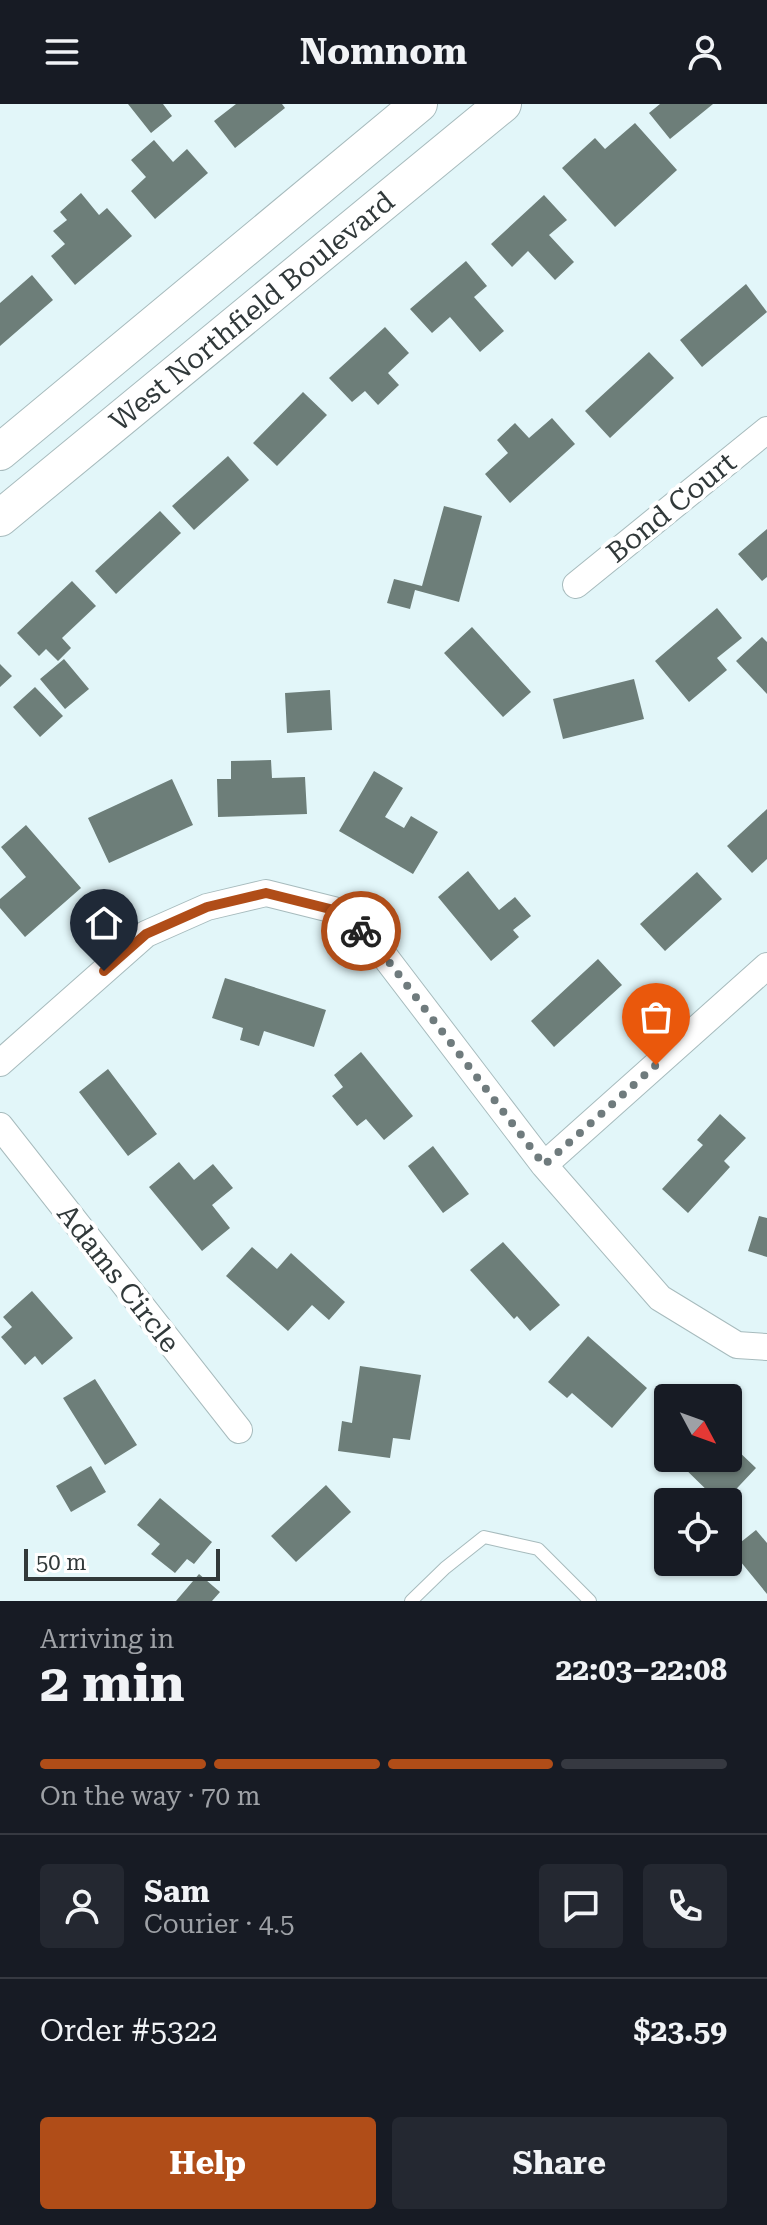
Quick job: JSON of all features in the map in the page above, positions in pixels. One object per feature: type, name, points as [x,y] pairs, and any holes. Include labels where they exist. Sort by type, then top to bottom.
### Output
[{"type":"main road","name":"West Northfield Boulevard","points":[[0,452],[419,104]]},
{"type":"main road","name":"West Northfield Boulevard","points":[[0,518],[503,104]]},
{"type":"street","name":"Bond Court","points":[[576,585],[767,430]]},
{"type":"street","points":[[0,1063],[146,934],[207,907],[266,893],[334,910],[373,941],[544,1165],[660,1298],[737,1345],[767,1347]]},
{"type":"street","points":[[544,1165],[767,966]]},
{"type":"street","name":"Adams Circle","points":[[0,1126],[239,1430]]},
{"type":"lane","points":[[411,1601],[445,1568],[484,1537],[538,1549],[590,1601]]},
{"type":"building","points":[[128,104],[163,104],[172,116],[151,133]]},
{"type":"building","points":[[236,104],[282,104],[285,108],[235,148],[214,121]]},
{"type":"building","points":[[660,104],[713,104],[670,139],[649,113]]},
{"type":"building","points":[[635,123],[677,170],[615,227],[562,168],[595,138],[605,149]]},
{"type":"building","points":[[154,140],[173,162],[187,149],[208,173],[155,219],[131,191],[146,177],[131,160]]},
{"type":"building","points":[[81,193],[99,215],[107,208],[132,236],[75,285],[51,256],[65,244],[53,231],[67,220],[60,212]]},
{"type":"building","points":[[544,195],[567,220],[549,235],[574,262],[555,280],[528,251],[512,267],[491,244]]},
{"type":"building","points":[[466,261],[487,286],[474,297],[504,331],[480,352],[450,317],[432,333],[410,309]]},
{"type":"building","points":[[32,275],[53,300],[0,346],[0,303]]},
{"type":"building","points":[[746,284],[767,312],[702,367],[680,340]]},
{"type":"building","points":[[385,327],[409,353],[388,373],[399,385],[378,405],[365,391],[352,402],[329,378]]},
{"type":"building","points":[[649,352],[674,378],[610,438],[585,411]]},
{"type":"building","points":[[303,392],[327,415],[277,466],[253,443]]},
{"type":"building","points":[[552,418],[575,444],[510,503],[485,474],[508,453],[497,440],[515,423],[529,438]]},
{"type":"building","points":[[228,456],[249,480],[194,530],[172,506]]},
{"type":"building","points":[[444,506],[482,516],[459,602],[415,590],[410,609],[387,603],[394,579],[422,586]]},
{"type":"building","points":[[160,511],[181,533],[116,594],[95,571]]},
{"type":"building","points":[[767,529],[767,577],[762,581],[738,554]]},
{"type":"building","points":[[72,581],[96,606],[62,638],[71,648],[58,661],[46,649],[39,656],[17,633]]},
{"type":"building","points":[[717,608],[742,638],[717,658],[727,670],[689,702],[655,661]]},
{"type":"building","points":[[472,627],[531,692],[503,717],[444,653]]},
{"type":"building","points":[[762,637],[767,642],[767,694],[736,661]]},
{"type":"building","points":[[64,659],[89,689],[65,709],[40,679]]},
{"type":"building","points":[[0,664],[12,676],[0,687]]},
{"type":"building","points":[[634,679],[644,719],[563,739],[553,699]]},
{"type":"building","points":[[35,687],[63,716],[40,737],[13,707]]},
{"type":"building","points":[[330,690],[332,730],[287,733],[285,693]]},
{"type":"building","points":[[271,760],[272,778],[305,777],[307,814],[218,817],[217,779],[231,779],[231,761]]},
{"type":"building","points":[[374,771],[403,788],[385,817],[404,828],[411,816],[438,832],[413,874],[339,831]]},
{"type":"building","points":[[172,779],[193,825],[109,863],[88,818]]},
{"type":"building","points":[[767,809],[767,859],[752,873],[727,846]]},
{"type":"building","points":[[26,825],[81,888],[25,937],[0,908],[0,899],[26,877],[1,847]]},
{"type":"building","points":[[468,871],[499,910],[515,897],[531,916],[513,930],[519,937],[491,961],[438,897]]},
{"type":"building","points":[[697,872],[722,899],[665,951],[640,924]]},
{"type":"building","points":[[598,959],[622,985],[554,1047],[531,1021]]},
{"type":"building","points":[[225,978],[326,1010],[314,1047],[264,1031],[259,1046],[240,1040],[243,1028],[212,1018]]},
{"type":"building","points":[[361,1052],[413,1116],[384,1140],[366,1119],[357,1126],[332,1096],[343,1087],[334,1075]]},
{"type":"building","points":[[108,1069],[157,1134],[128,1156],[79,1092]]},
{"type":"building","points":[[720,1114],[746,1138],[724,1161],[730,1167],[688,1213],[662,1189],[703,1145],[697,1140]]},
{"type":"building","points":[[433,1146],[469,1194],[443,1213],[408,1166]]},
{"type":"building","points":[[179,1162],[194,1180],[213,1164],[233,1188],[212,1205],[230,1228],[202,1251],[149,1187]]},
{"type":"building","points":[[759,1216],[767,1218],[767,1257],[748,1251]]},
{"type":"building","points":[[503,1242],[560,1305],[530,1331],[517,1316],[514,1319],[470,1270]]},
{"type":"building","points":[[252,1247],[277,1269],[291,1253],[345,1302],[329,1320],[312,1305],[288,1331],[226,1276]]},
{"type":"building","points":[[32,1291],[73,1338],[42,1365],[35,1356],[25,1365],[1,1337],[12,1327],[3,1317]]},
{"type":"building","points":[[588,1336],[647,1388],[612,1428],[572,1393],[567,1398],[548,1382]]},
{"type":"building","points":[[360,1366],[421,1375],[410,1440],[393,1438],[390,1458],[338,1451],[342,1421],[352,1423]]},
{"type":"building","points":[[95,1379],[137,1445],[105,1465],[63,1398]]},
{"type":"building","points":[[742,1455],[756,1468],[737,1488],[705,1488],[688,1472],[742,1472]]},
{"type":"building","points":[[91,1466],[106,1492],[71,1512],[56,1486]]},
{"type":"building","points":[[326,1485],[351,1512],[296,1562],[271,1536]]},
{"type":"building","points":[[160,1498],[212,1542],[194,1564],[187,1559],[175,1573],[151,1554],[160,1544],[137,1525]]},
{"type":"building","points":[[756,1530],[767,1543],[767,1594],[742,1563],[742,1541]]},
{"type":"building","points":[[199,1574],[220,1592],[212,1601],[176,1601]]},
{"type":"way so far","points":[[361,931],[373,941],[544,1165],[656,1065]]},
{"type":"route","points":[[104,971],[146,934],[207,907],[266,893],[334,910],[361,931]]}]
